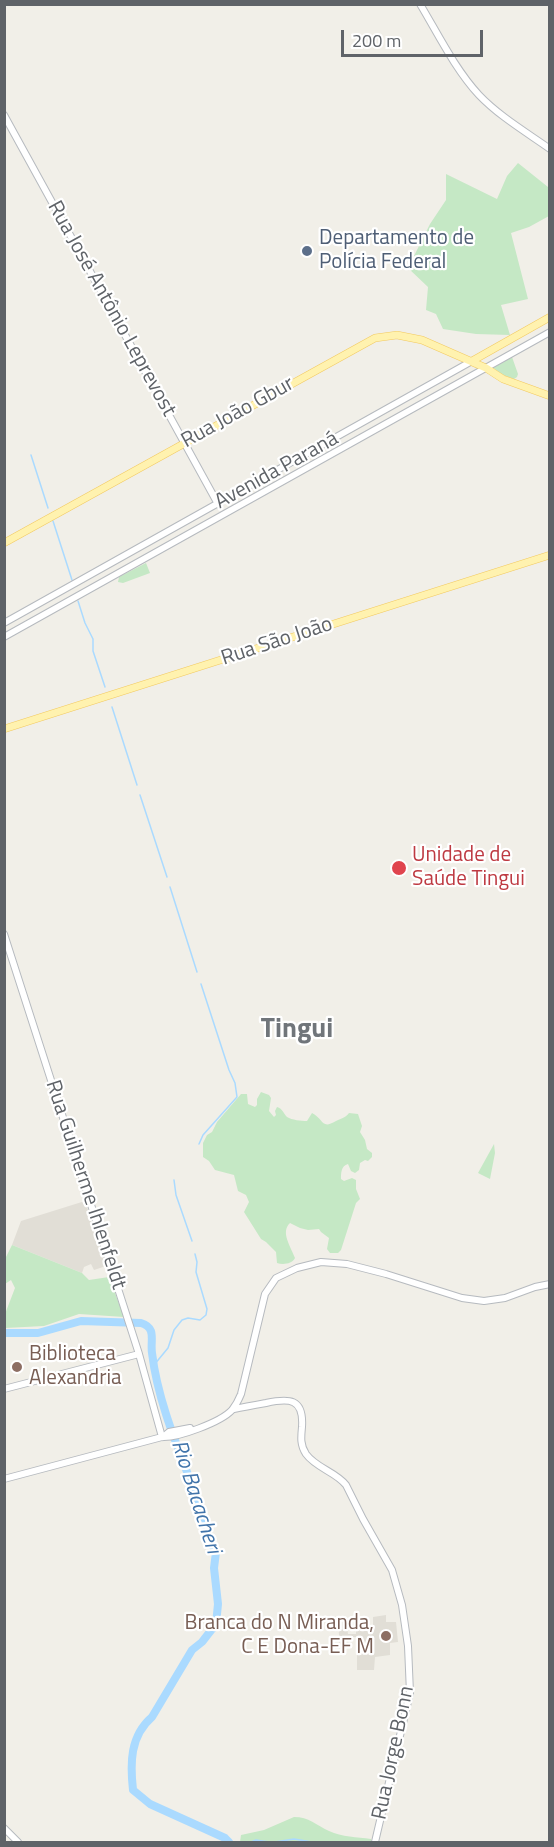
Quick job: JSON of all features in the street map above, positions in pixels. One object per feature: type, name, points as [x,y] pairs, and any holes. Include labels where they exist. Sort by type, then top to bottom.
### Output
[{"type":"main road","name":"Avenida Paraná","points":[[472,361],[549,317]]},
{"type":"main road","name":"Rua João Gbur","points":[[4,543],[375,338],[397,335],[413,337],[483,366],[502,379],[549,396]]},
{"type":"main road","name":"Rua São João","points":[[4,729],[549,555]]},
{"type":"street","points":[[420,4],[477,92],[490,105],[549,149]]},
{"type":"street","name":"Rua José Antônio Leprevost","points":[[4,115],[218,504]]},
{"type":"street","name":"Avenida Paraná","points":[[4,637],[483,366],[549,332]]},
{"type":"street","name":"Avenida Paraná","points":[[4,623],[472,361]]},
{"type":"street","points":[[293,462],[298,472]]},
{"type":"street","points":[[144,545],[148,556]]},
{"type":"street","name":"Rua Guilherme Ihlenfeldt","points":[[5,935],[139,1354],[162,1437]]},
{"type":"street","points":[[4,1479],[197,1428],[219,1419],[234,1408],[243,1387],[265,1294],[276,1278],[297,1268],[321,1262],[347,1264],[478,1301],[505,1298],[549,1284]]},
{"type":"street","points":[[4,1389],[139,1354]]},
{"type":"street","name":"Rua Jorge Bonn","points":[[234,1408],[281,1400],[292,1400],[298,1405],[302,1418],[301,1440],[304,1452],[310,1459],[339,1477],[346,1485],[390,1565],[398,1586],[406,1627],[410,1693],[375,1842]]},
{"type":"street","points":[[4,1828],[18,1842]]},
{"type":"shaded area","points":[[85,1201],[106,1266],[94,1270],[91,1264],[84,1267],[82,1273],[12,1245],[21,1221]]},
{"type":"shaded area","points":[[386,1615],[386,1622],[396,1622],[398,1642],[390,1643],[390,1655],[375,1657],[374,1670],[357,1670],[357,1649],[374,1648],[374,1639],[370,1639],[370,1647],[357,1647],[356,1637],[348,1637],[349,1647],[340,1647],[338,1622],[346,1621],[348,1634],[356,1634],[356,1623],[370,1622],[370,1633],[373,1633],[373,1617]]},
{"type":"green space","points":[[518,163],[548,187],[549,216],[529,227],[511,233],[528,299],[501,305],[510,335],[476,334],[443,329],[436,314],[426,310],[428,287],[408,268],[430,224],[446,200],[446,174],[497,199],[507,176]]},
{"type":"green space","points":[[512,357],[518,374],[514,379],[493,368]]},
{"type":"green space","points":[[146,563],[150,573],[123,583],[118,582],[119,577]]},
{"type":"green space","points":[[261,1092],[271,1098],[269,1111],[274,1117],[277,1107],[291,1119],[307,1121],[312,1113],[325,1124],[343,1118],[349,1113],[358,1114],[362,1126],[360,1132],[372,1157],[360,1163],[359,1170],[355,1173],[351,1171],[348,1164],[342,1170],[341,1179],[356,1180],[356,1189],[360,1199],[356,1203],[341,1250],[338,1253],[330,1253],[327,1249],[329,1238],[319,1229],[308,1230],[290,1223],[286,1235],[295,1258],[287,1264],[277,1263],[276,1252],[261,1239],[244,1212],[249,1202],[246,1195],[238,1191],[234,1175],[215,1170],[203,1157],[203,1143],[207,1135],[212,1132],[217,1122],[241,1094],[247,1094],[248,1104],[255,1107]]},
{"type":"green space","points":[[494,1144],[495,1153],[490,1179],[478,1173]]},
{"type":"green space","points":[[12,1245],[82,1273],[89,1280],[109,1277],[124,1317],[79,1314],[44,1326],[5,1328],[5,1314],[15,1288],[11,1280],[5,1284],[5,1259]]},
{"type":"green space","points":[[294,1817],[308,1820],[334,1833],[371,1839],[371,1842],[240,1842],[241,1835],[264,1830]]},
{"type":"waterway","points":[[31,455],[48,508]]},
{"type":"waterway","points":[[53,521],[72,580]]},
{"type":"waterway","points":[[78,601],[93,639],[93,651],[105,687]]},
{"type":"waterway","points":[[112,707],[137,785]]},
{"type":"waterway","points":[[140,795],[167,877]]},
{"type":"waterway","points":[[170,887],[197,972]]},
{"type":"waterway","points":[[199,1144],[203,1135],[237,1097],[235,1083],[201,984]]},
{"type":"waterway","points":[[174,1180],[176,1195],[192,1241]]},
{"type":"waterway","points":[[154,1365],[168,1348],[174,1330],[182,1320],[188,1318],[200,1320],[206,1315],[207,1309],[196,1272],[195,1254]]},
{"type":"waterway","name":"Rio Bacacheri","points":[[4,1333],[38,1333],[81,1321],[141,1323],[151,1331],[156,1375],[167,1417],[205,1520],[208,1539],[216,1552],[214,1568],[218,1604],[216,1624],[202,1642],[192,1650],[152,1717],[139,1733],[133,1750],[133,1790],[150,1804],[225,1838],[229,1842]]},
{"type":"waterway","points":[[275,1842],[294,1839],[312,1842]]},
{"type":"waterway","points":[[251,1842],[256,1840],[269,1842]]},
{"type":"place","name":"Departamento de Polícia Federal","points":[[307,251]]},
{"type":"place","name":"Unidade de Saúde Tingui","points":[[399,868]]},
{"type":"place","name":"Biblioteca Alexandria","points":[[17,1367]]},
{"type":"place","name":"Branca do N Miranda, C E Dona-EF M","points":[[386,1636]]},
{"type":"district","name":"Tingui","points":[[297,1030]]}]
